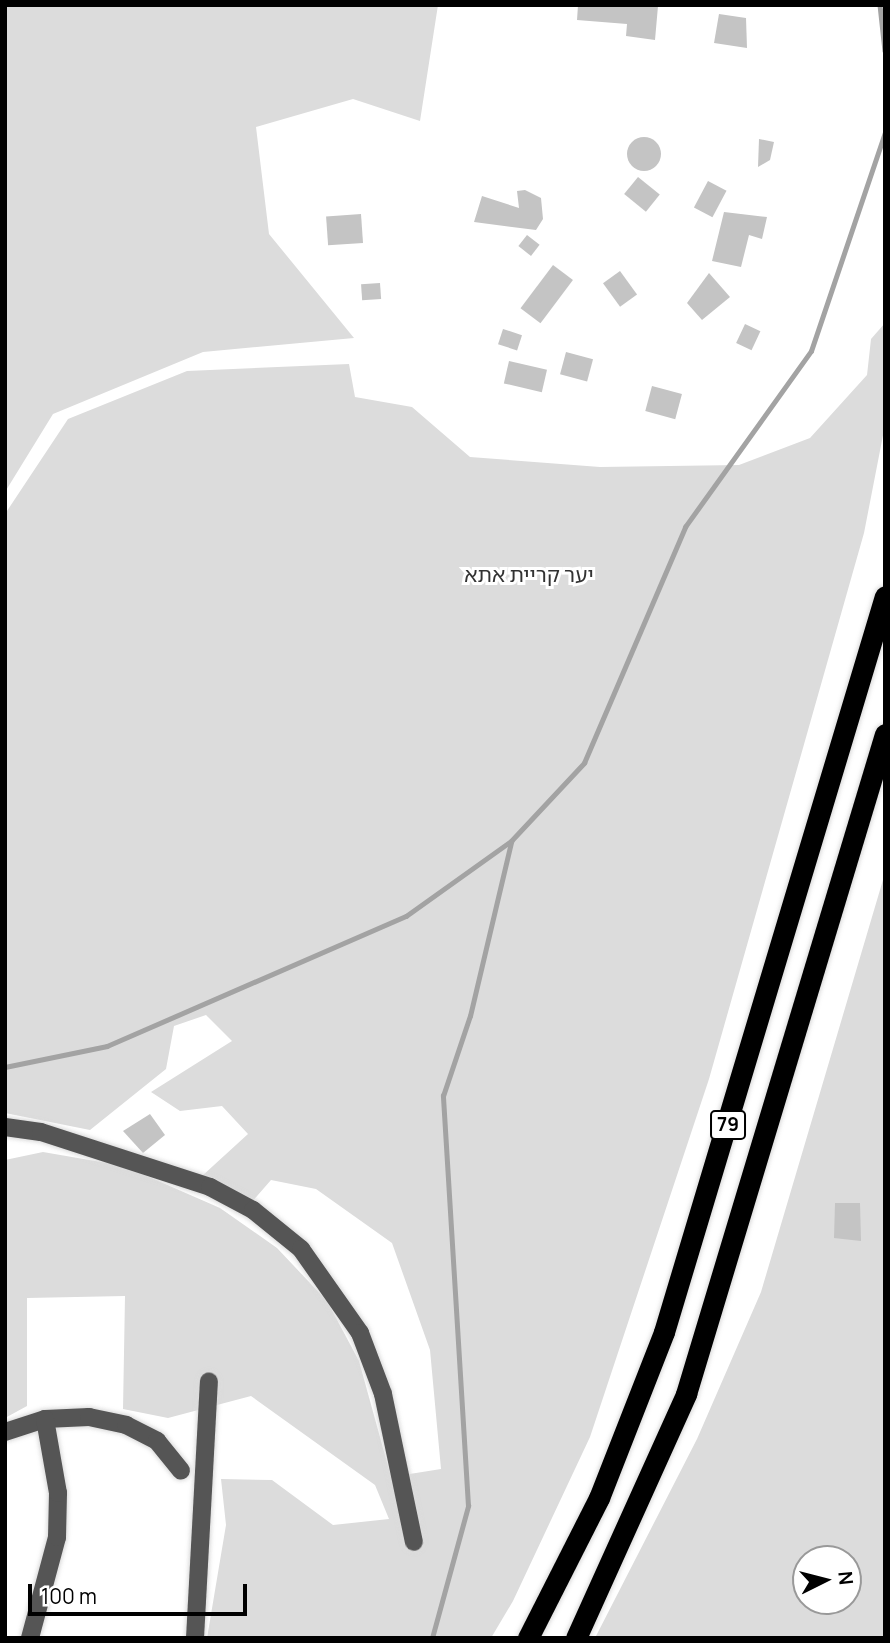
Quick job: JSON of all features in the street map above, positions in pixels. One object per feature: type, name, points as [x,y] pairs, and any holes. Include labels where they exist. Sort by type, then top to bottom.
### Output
[{"type":"highway","name":"79","points":[[527,1638],[599,1498],[656,1354],[885,596]]},
{"type":"highway","name":"79","points":[[576,1638],[686,1394],[885,734]]},
{"type":"street","points":[[5,1127],[41,1132],[210,1187],[253,1210],[301,1249],[360,1333],[383,1394],[414,1542]]},
{"type":"street","points":[[195,1638],[209,1381]]},
{"type":"street","points":[[5,1432],[45,1419],[89,1417],[126,1425],[157,1441],[181,1471]]},
{"type":"street","points":[[30,1638],[57,1537],[58,1493],[45,1419]]},
{"type":"green space","points":[[5,5],[438,5],[420,121],[353,99],[256,127],[269,234],[354,338],[203,352],[53,414],[5,492]]},
{"type":"green space","name":"יער קריית אתא","points":[[885,323],[885,425],[864,533],[709,1079],[590,1437],[513,1601],[491,1638],[207,1638],[226,1525],[221,1479],[272,1480],[333,1525],[389,1519],[375,1485],[251,1396],[168,1418],[123,1409],[125,1296],[27,1298],[27,1406],[5,1418],[5,1160],[43,1152],[124,1166],[220,1208],[277,1248],[327,1301],[359,1361],[391,1477],[441,1469],[430,1350],[392,1243],[316,1189],[271,1180],[251,1203],[202,1176],[248,1134],[222,1106],[180,1111],[151,1092],[232,1041],[206,1015],[174,1026],[166,1069],[90,1130],[5,1113],[5,514],[68,419],[187,371],[349,364],[355,397],[412,407],[470,457],[600,467],[739,465],[810,438],[867,375],[871,339]]},
{"type":"green space","points":[[885,873],[885,1638],[595,1638],[697,1439],[761,1292]]},
{"type":"building","points":[[578,5],[658,6],[655,40],[626,36],[627,24],[577,20]]},
{"type":"building","points":[[719,14],[746,18],[747,48],[714,43]]},
{"type":"building","points":[[644,137],[656,142],[661,154],[656,166],[644,171],[632,166],[627,154],[632,142]]},
{"type":"building","points":[[759,139],[774,142],[770,160],[758,167]]},
{"type":"building","points":[[638,177],[660,195],[646,212],[624,194]]},
{"type":"building","points":[[708,181],[727,191],[712,217],[694,207]]},
{"type":"building","points":[[525,190],[541,198],[543,219],[536,230],[474,222],[482,196],[519,208],[517,191]]},
{"type":"building","points":[[724,212],[767,217],[762,239],[749,235],[741,267],[712,261]]},
{"type":"building","points":[[361,214],[363,243],[328,245],[326,216]]},
{"type":"building","points":[[527,235],[540,245],[531,256],[518,246]]},
{"type":"building","points":[[553,265],[573,280],[540,323],[521,308]]},
{"type":"building","points":[[620,271],[637,294],[620,307],[603,283]]},
{"type":"building","points":[[709,273],[730,297],[702,320],[687,303]]},
{"type":"building","points":[[380,283],[381,299],[362,300],[361,284]]},
{"type":"building","points":[[745,324],[760,331],[752,350],[736,343]]},
{"type":"building","points":[[503,329],[522,335],[517,350],[498,344]]},
{"type":"building","points":[[566,352],[593,359],[587,381],[560,374]]},
{"type":"building","points":[[509,361],[547,370],[542,392],[504,383]]},
{"type":"building","points":[[652,386],[682,394],[675,419],[645,411]]},
{"type":"building","points":[[150,1114],[165,1135],[143,1153],[123,1131]]},
{"type":"building","points":[[835,1203],[860,1203],[861,1241],[834,1238]]},
{"type":"waterway","points":[[880,5],[885,51]]},
{"type":"waterway","points":[[5,1067],[107,1046],[406,916],[511,841],[584,763],[685,527],[811,351],[885,132]]},
{"type":"waterway","points":[[432,1638],[468,1506],[443,1096],[470,1016],[511,842]]}]
